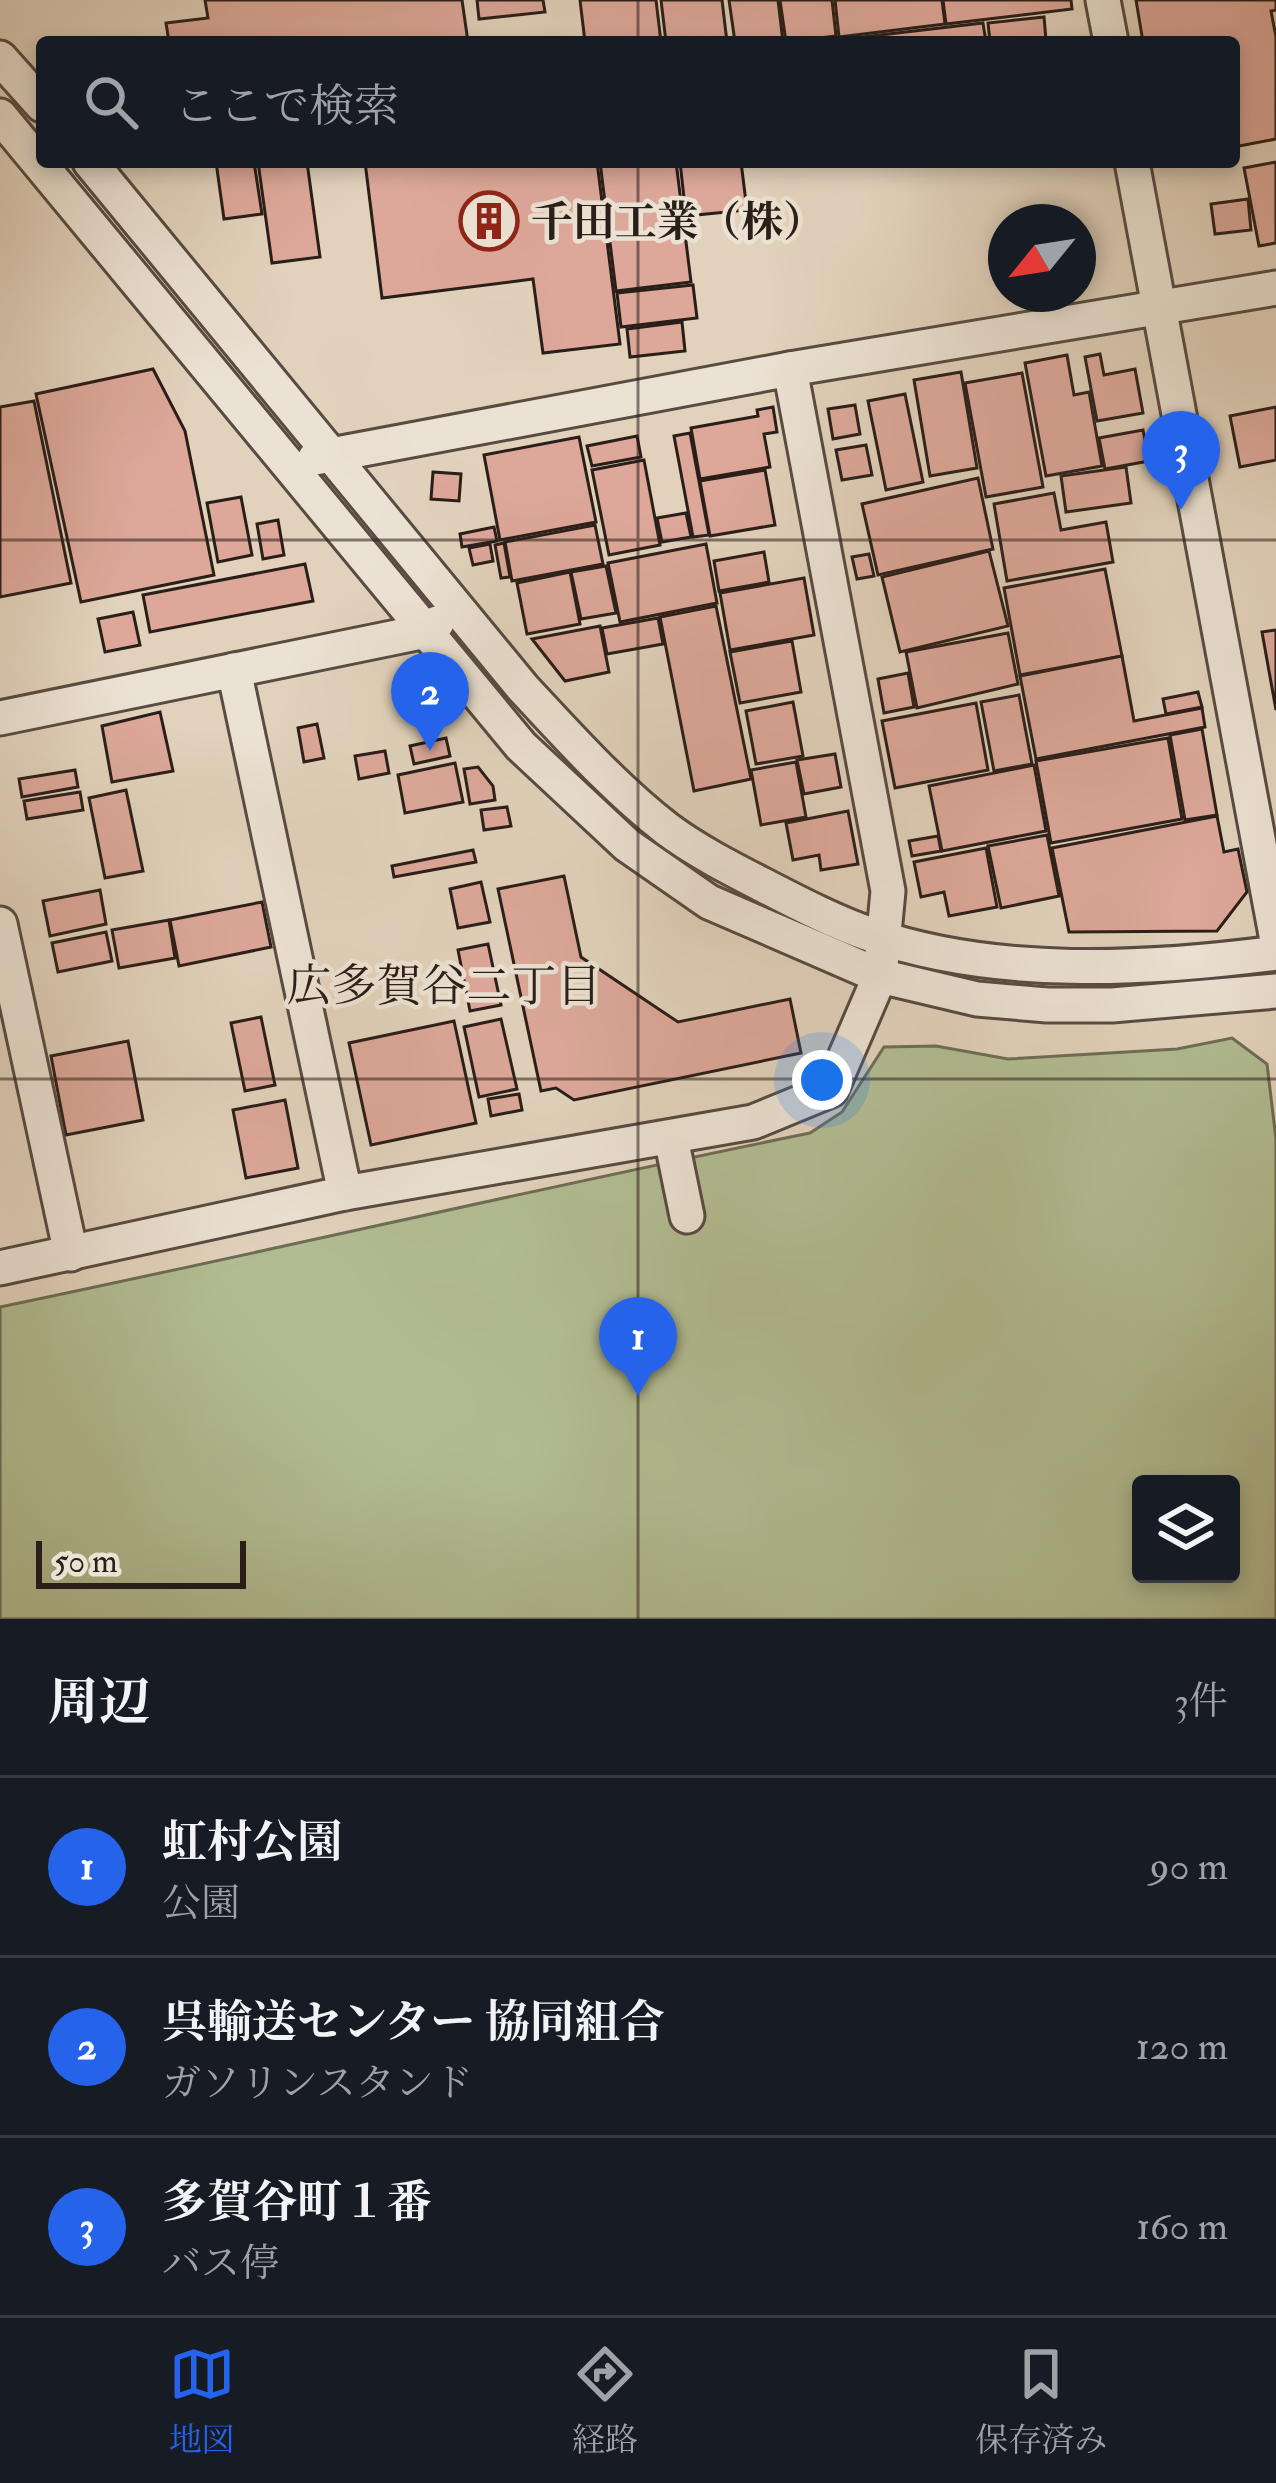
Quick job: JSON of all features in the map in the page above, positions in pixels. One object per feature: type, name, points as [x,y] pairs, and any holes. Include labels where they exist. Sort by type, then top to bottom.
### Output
[{"type":"street","points":[[1103,0],[1110,36]]},
{"type":"street","points":[[0,58],[36,98]]},
{"type":"street","points":[[0,116],[36,160]]},
{"type":"street","points":[[43,168],[521,746],[627,845],[709,902],[880,976],[977,999],[1112,1004],[1276,991]]},
{"type":"street","points":[[94,168],[458,608],[592,762],[668,830],[798,903],[886,938],[952,954],[1101,968],[1276,953]]},
{"type":"street","points":[[1133,168],[1276,935]]},
{"type":"street","points":[[284,463],[790,369],[1276,288]]},
{"type":"street","points":[[0,1268],[345,1193],[753,1122],[831,1090],[880,976],[888,891],[790,369]]},
{"type":"street","points":[[0,718],[425,632],[458,608]]},
{"type":"street","points":[[235,670],[345,1193]]},
{"type":"street","points":[[0,923],[71,1254]]},
{"type":"street","points":[[671,1138],[687,1216]]},
{"type":"green space","points":[[1232,1038],[1267,1064],[1276,1139],[1276,1619],[0,1619],[0,1307],[810,1133],[842,1112],[884,1047],[936,1046],[1008,1059],[1177,1049]]},
{"type":"building","points":[[205,0],[462,0],[467,36],[168,36],[166,23],[208,18]]},
{"type":"building","points":[[477,0],[543,0],[545,12],[479,19]]},
{"type":"building","points":[[580,0],[656,0],[660,36],[584,36]]},
{"type":"building","points":[[661,0],[722,0],[726,36],[665,36]]},
{"type":"building","points":[[729,0],[778,0],[782,36],[734,36]]},
{"type":"building","points":[[780,0],[832,0],[836,36],[785,36]]},
{"type":"building","points":[[835,0],[942,0],[945,24],[839,36]]},
{"type":"building","points":[[943,0],[1071,0],[1072,9],[946,24]]},
{"type":"building","points":[[1136,0],[1276,0],[1276,10],[1271,11],[1276,37],[1276,139],[1240,146],[1240,36],[1142,36]]},
{"type":"building","points":[[1044,17],[1046,36],[989,36],[988,23]]},
{"type":"building","points":[[983,23],[985,36],[871,36]]},
{"type":"building","points":[[1276,162],[1276,243],[1259,246],[1244,168]]},
{"type":"building","points":[[217,168],[255,168],[262,214],[224,219]]},
{"type":"building","points":[[259,168],[308,168],[320,257],[272,263]]},
{"type":"building","name":"千田工業（株）","points":[[366,168],[598,168],[620,344],[543,353],[533,279],[382,298]]},
{"type":"building","points":[[601,168],[677,168],[691,282],[616,291]]},
{"type":"building","points":[[681,168],[742,168],[747,210],[686,216]]},
{"type":"building","points":[[1248,199],[1251,230],[1215,234],[1211,204]]},
{"type":"building","points":[[693,285],[697,318],[621,327],[617,293]]},
{"type":"building","points":[[682,322],[685,351],[630,357],[627,329]]},
{"type":"building","points":[[1100,354],[1104,375],[1135,369],[1143,413],[1097,421],[1085,357]]},
{"type":"building","points":[[1067,355],[1074,395],[1089,392],[1102,466],[1046,476],[1025,363]]},
{"type":"building","points":[[153,369],[185,431],[214,575],[81,602],[36,394]]},
{"type":"building","points":[[961,372],[977,468],[930,476],[914,380]]},
{"type":"building","points":[[1022,373],[1043,487],[986,497],[965,383]]},
{"type":"building","points":[[905,394],[923,482],[886,490],[868,401]]},
{"type":"building","points":[[34,401],[71,583],[0,597],[0,407]]},
{"type":"building","points":[[855,405],[860,434],[833,439],[828,409]]},
{"type":"building","points":[[773,407],[777,432],[764,434],[770,467],[700,479],[691,428],[758,416],[757,410]]},
{"type":"building","points":[[1276,407],[1276,460],[1240,467],[1230,416]]},
{"type":"building","points":[[1143,430],[1149,461],[1105,469],[1099,438]]},
{"type":"building","points":[[690,433],[709,535],[693,537],[674,436]]},
{"type":"building","points":[[637,436],[641,457],[592,466],[587,446]]},
{"type":"building","points":[[579,437],[596,522],[500,540],[484,455]]},
{"type":"building","points":[[866,445],[872,475],[842,480],[836,450]]},
{"type":"building","points":[[644,460],[660,545],[609,555],[592,470]]},
{"type":"building","points":[[1126,467],[1131,503],[1066,512],[1061,476]]},
{"type":"building","points":[[765,470],[775,525],[710,536],[700,481]]},
{"type":"building","points":[[433,472],[461,474],[459,501],[431,499]]},
{"type":"building","points":[[978,478],[993,549],[878,575],[862,504]]},
{"type":"building","points":[[1054,493],[1061,530],[1106,522],[1113,562],[1007,581],[994,504]]},
{"type":"building","points":[[241,497],[252,555],[218,562],[207,503]]},
{"type":"building","points":[[686,513],[691,537],[662,542],[657,518]]},
{"type":"building","points":[[278,520],[284,555],[263,559],[257,524]]},
{"type":"building","points":[[595,525],[603,564],[512,581],[505,542]]},
{"type":"building","points":[[494,527],[497,541],[462,547],[460,534]]},
{"type":"building","points":[[504,543],[510,577],[501,578],[495,545]]},
{"type":"building","points":[[490,544],[493,561],[473,565],[469,548]]},
{"type":"building","points":[[706,544],[717,603],[620,622],[608,563]]},
{"type":"building","points":[[989,551],[1008,626],[900,652],[882,577]]},
{"type":"building","points":[[764,552],[769,582],[719,591],[714,561]]},
{"type":"building","points":[[869,554],[874,576],[857,579],[852,557]]},
{"type":"building","points":[[305,564],[313,601],[150,632],[143,595]]},
{"type":"building","points":[[606,566],[616,613],[581,619],[571,572]]},
{"type":"building","points":[[1105,569],[1122,656],[1020,675],[1004,588]]},
{"type":"building","points":[[570,572],[580,624],[527,634],[517,583]]},
{"type":"building","points":[[804,578],[814,635],[730,650],[720,593]]},
{"type":"building","points":[[716,606],[751,779],[694,791],[660,617]]},
{"type":"building","points":[[133,612],[140,645],[105,652],[98,619]]},
{"type":"building","points":[[658,618],[663,644],[607,654],[602,628]]},
{"type":"building","points":[[600,626],[609,672],[565,681],[532,639]]},
{"type":"building","points":[[1276,630],[1276,710],[1262,632]]},
{"type":"building","points":[[1008,633],[1018,684],[917,708],[906,652]]},
{"type":"building","points":[[792,641],[801,692],[740,703],[730,652]]},
{"type":"building","points":[[1122,656],[1134,721],[1202,708],[1205,727],[1036,759],[1020,676]]},
{"type":"building","points":[[908,673],[914,707],[884,713],[878,679]]},
{"type":"building","points":[[1198,692],[1202,707],[1166,714],[1163,699]]},
{"type":"building","points":[[1019,695],[1032,764],[994,771],[981,702]]},
{"type":"building","points":[[793,702],[803,756],[756,764],[746,711]]},
{"type":"building","points":[[976,703],[988,770],[895,788],[882,721]]},
{"type":"building","points":[[160,712],[173,771],[112,782],[102,726]]},
{"type":"building","points":[[317,724],[324,758],[304,762],[298,728]]},
{"type":"building","points":[[1202,729],[1217,815],[1185,820],[1170,735]]},
{"type":"building","points":[[446,738],[450,756],[414,764],[410,746]]},
{"type":"building","points":[[1168,738],[1182,819],[1051,843],[1036,761]]},
{"type":"building","points":[[385,751],[389,773],[359,779],[355,756]]},
{"type":"building","points":[[835,754],[841,787],[804,794],[797,760]]},
{"type":"building","points":[[796,762],[806,817],[761,825],[751,770]]},
{"type":"building","points":[[455,763],[463,802],[405,813],[398,775]]},
{"type":"building","points":[[1034,765],[1046,831],[942,851],[929,786]]},
{"type":"building","points":[[478,767],[493,786],[495,800],[470,804],[464,769]]},
{"type":"building","points":[[75,770],[78,787],[22,797],[19,779]]},
{"type":"building","points":[[126,790],[143,871],[105,878],[89,798]]},
{"type":"building","points":[[80,792],[83,810],[27,819],[24,801]]},
{"type":"building","points":[[507,807],[511,826],[484,830],[481,810]]},
{"type":"building","points":[[848,811],[858,864],[821,870],[819,855],[793,860],[786,823]]},
{"type":"building","points":[[1217,816],[1224,852],[1238,849],[1247,892],[1217,931],[1069,932],[1052,848]]},
{"type":"building","points":[[1047,835],[1059,896],[1001,908],[988,846]]},
{"type":"building","points":[[938,836],[941,851],[912,856],[909,841]]},
{"type":"building","points":[[986,848],[997,907],[949,916],[944,892],[921,897],[914,862]]},
{"type":"building","points":[[473,850],[476,862],[394,877],[392,866]]},
{"type":"building","points":[[564,876],[581,957],[678,1022],[790,999],[801,1053],[574,1100],[556,1088],[541,1091],[498,889]]},
{"type":"building","points":[[481,882],[490,922],[458,928],[450,889]]},
{"type":"building","points":[[100,890],[106,924],[50,936],[43,901]]},
{"type":"building","points":[[262,902],[271,947],[179,966],[170,920]]},
{"type":"building","points":[[169,920],[175,958],[119,968],[112,930]]},
{"type":"building","points":[[106,932],[112,961],[58,972],[52,943]]},
{"type":"building","points":[[488,944],[501,1005],[470,1011],[458,950]]},
{"type":"building","points":[[261,1017],[275,1085],[245,1091],[231,1023]]},
{"type":"building","points":[[501,1019],[517,1089],[479,1097],[464,1027]]},
{"type":"building","points":[[454,1021],[476,1123],[371,1145],[349,1043]]},
{"type":"building","points":[[128,1041],[143,1120],[66,1135],[51,1056]]},
{"type":"building","points":[[519,1094],[522,1110],[491,1116],[488,1099]]},
{"type":"building","points":[[285,1100],[298,1168],[246,1178],[233,1110]]},
{"type":"place","name":"千田工業（株）","points":[[489,221]]},
{"type":"place","name":"多賀谷町１番","points":[[1181,510]]},
{"type":"place","name":"呉輸送センター 協同組合","points":[[430,751]]},
{"type":"place","name":"虹村公園","points":[[638,1396]]},
{"type":"district","name":"広多賀谷二丁目","points":[[444,985]]}]
